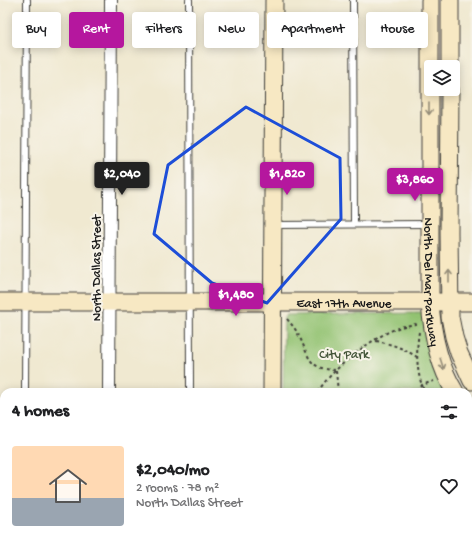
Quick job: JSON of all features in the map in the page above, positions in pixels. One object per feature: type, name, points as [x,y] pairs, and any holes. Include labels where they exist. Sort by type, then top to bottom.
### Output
[{"type":"street","name":"North Dallas Street","points":[[109,388],[111,0]]},
{"type":"street","points":[[272,388],[274,0]]},
{"type":"street","name":"North Del Mar Parkway","points":[[430,0],[430,302],[436,344],[447,376],[453,388]]},
{"type":"street","points":[[450,0],[450,60]]},
{"type":"street","name":"North Del Mar Parkway","points":[[450,96],[449,302],[454,338],[472,381]]},
{"type":"street","name":"East 17th Avenue","points":[[0,302],[190,303],[272,309],[430,302],[472,302]]},
{"type":"lane","points":[[25,388],[27,0]]},
{"type":"lane","points":[[189,0],[190,388]]},
{"type":"lane","points":[[353,0],[354,223]]},
{"type":"lane","points":[[272,225],[354,223],[429,224]]},
{"type":"path","points":[[272,309],[284,316],[293,326],[299,335],[306,356],[310,361],[321,368],[336,370]]},
{"type":"path","points":[[321,388],[336,370],[355,353],[374,340],[397,328],[416,324],[420,321]]},
{"type":"path","points":[[421,325],[417,357],[423,388]]},
{"type":"path","points":[[374,340],[391,343],[417,357]]},
{"type":"path","points":[[336,370],[338,388]]},
{"type":"path","points":[[420,388],[422,385],[447,376]]},
{"type":"highlighted area","points":[[246,107],[340,158],[341,219],[267,303],[212,283],[154,234],[168,165]]},
{"type":"green space","name":"City Park","points":[[421,313],[426,316],[450,388],[283,388],[284,318],[286,315]]}]
